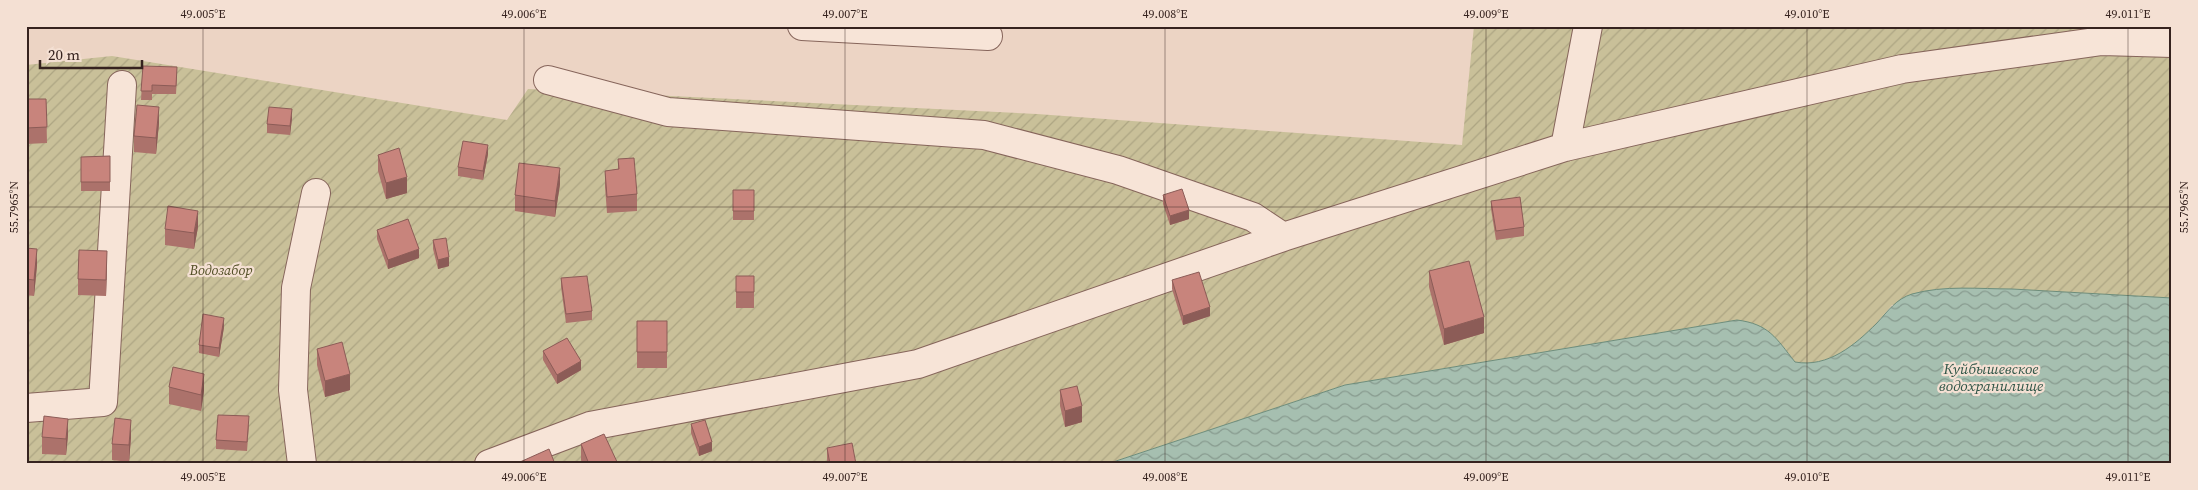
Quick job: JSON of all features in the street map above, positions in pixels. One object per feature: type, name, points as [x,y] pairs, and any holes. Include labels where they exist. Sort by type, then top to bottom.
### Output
[{"type":"lane","points":[[802,26],[988,36]]},
{"type":"lane","points":[[1565,147],[1588,26]]},
{"type":"lane","points":[[489,464],[590,426],[918,364],[1283,237],[1565,147],[1902,69],[2102,34],[2172,44]]},
{"type":"lane","points":[[548,80],[668,112],[984,135],[1118,170],[1253,217],[1283,237]]},
{"type":"lane","points":[[26,408],[103,402],[122,85]]},
{"type":"lane","points":[[302,464],[293,390],[296,288],[316,193]]},
{"type":"green space","name":"Водозабор","points":[[1474,26],[2172,26],[2172,283],[2169,284],[2171,298],[2012,289],[1892,305],[1862,338],[1850,347],[1837,355],[1810,363],[1795,362],[1782,345],[1737,320],[1345,385],[1107,464],[26,464],[26,65],[112,56],[507,120],[528,89],[1037,114],[1462,145]]},
{"type":"water","name":"Куйбышевское водохранилище","points":[[1949,288],[2012,289],[2172,298],[2172,464],[1107,464],[1345,385],[1737,320],[1757,325],[1771,333],[1795,362],[1819,362],[1850,347],[1869,331],[1897,302],[1906,296],[1924,291]]},
{"type":"building","points":[[143,66],[177,67],[176,86],[152,85],[152,91],[141,91]]},
{"type":"building","points":[[26,99],[46,99],[47,127],[26,128]]},
{"type":"building","points":[[137,105],[159,107],[156,138],[134,136]]},
{"type":"building","points":[[269,107],[292,109],[290,126],[267,124]]},
{"type":"building","points":[[463,141],[488,145],[483,171],[458,167]]},
{"type":"building","points":[[399,148],[407,177],[386,183],[378,155]]},
{"type":"building","points":[[110,156],[110,182],[81,182],[81,157]]},
{"type":"building","points":[[634,158],[637,194],[607,197],[605,171],[619,169],[618,159]]},
{"type":"building","points":[[519,163],[560,168],[555,201],[515,195]]},
{"type":"building","points":[[1182,189],[1189,210],[1170,216],[1163,195]]},
{"type":"building","points":[[733,190],[754,190],[754,211],[733,211]]},
{"type":"building","points":[[1520,197],[1524,227],[1496,231],[1491,201]]},
{"type":"building","points":[[168,206],[198,211],[194,233],[165,229]]},
{"type":"building","points":[[408,219],[419,249],[388,260],[377,230]]},
{"type":"building","points":[[446,238],[449,257],[438,260],[433,240]]},
{"type":"building","points":[[26,248],[37,249],[34,280],[26,279]]},
{"type":"building","points":[[79,250],[107,251],[106,280],[78,279]]},
{"type":"building","points":[[1469,261],[1484,317],[1444,329],[1429,271]]},
{"type":"building","points":[[1199,272],[1210,307],[1183,316],[1172,280]]},
{"type":"building","points":[[587,276],[592,311],[566,314],[561,278]]},
{"type":"building","points":[[736,276],[754,276],[754,292],[736,292]]},
{"type":"building","points":[[203,314],[224,318],[219,348],[199,345]]},
{"type":"building","points":[[637,321],[667,321],[667,352],[637,352]]},
{"type":"building","points":[[567,338],[581,361],[557,375],[543,351]]},
{"type":"building","points":[[342,342],[350,374],[325,381],[317,349]]},
{"type":"building","points":[[173,367],[204,374],[201,395],[169,387]]},
{"type":"building","points":[[1077,386],[1082,406],[1065,411],[1060,390]]},
{"type":"building","points":[[218,415],[249,416],[247,442],[216,440]]},
{"type":"building","points":[[44,416],[68,419],[66,439],[42,437]]},
{"type":"building","points":[[115,418],[131,420],[129,445],[112,444]]},
{"type":"building","points":[[705,420],[712,442],[699,447],[691,424]]},
{"type":"building","points":[[604,434],[618,464],[589,464],[581,444]]},
{"type":"building","points":[[852,443],[856,464],[830,464],[827,448]]},
{"type":"building","points":[[549,449],[555,464],[521,464],[520,462]]}]
